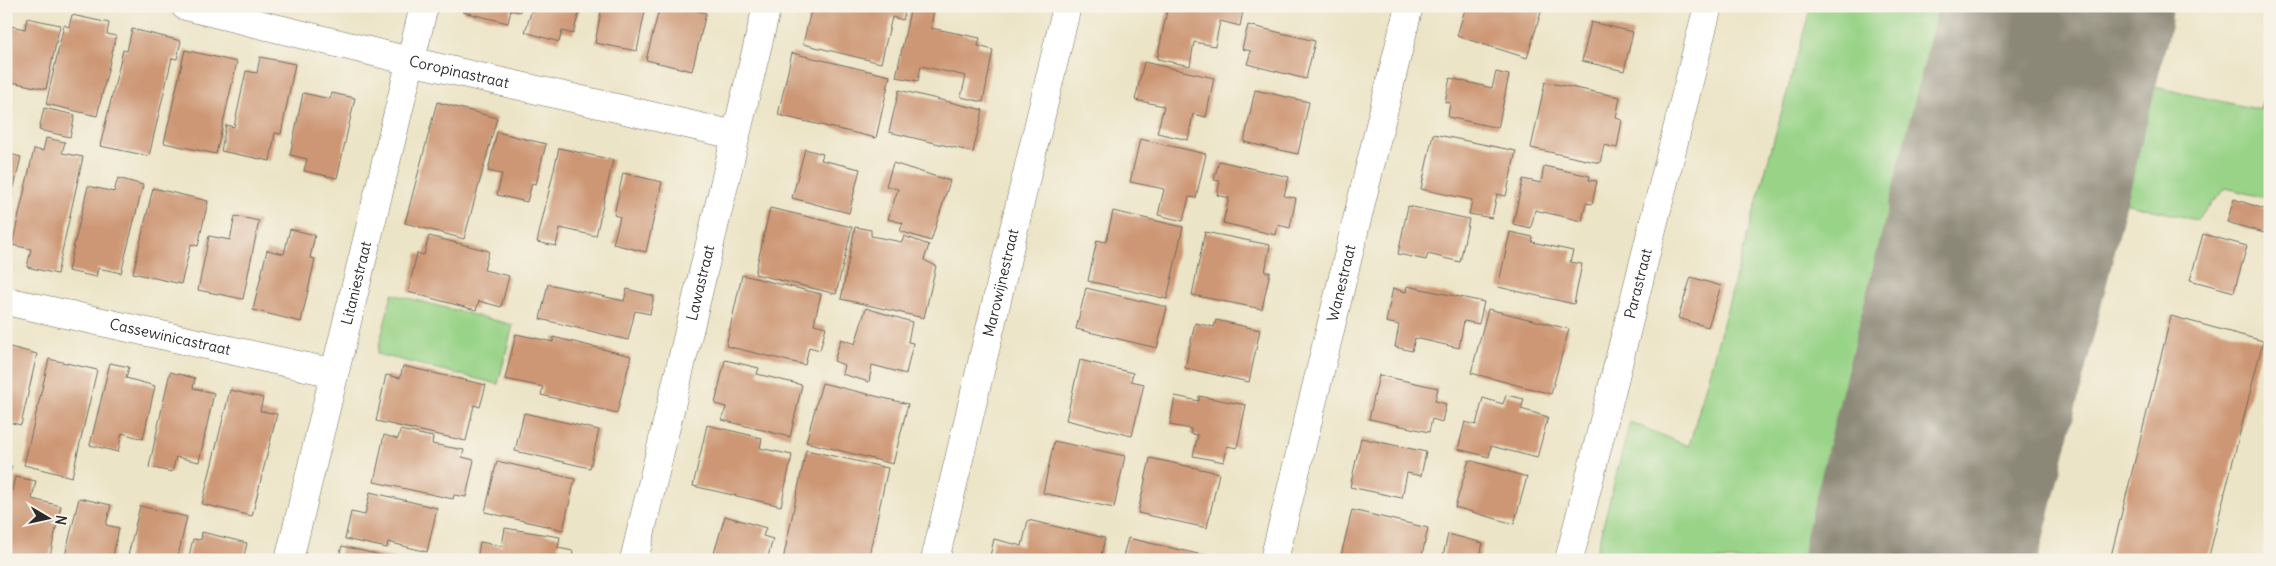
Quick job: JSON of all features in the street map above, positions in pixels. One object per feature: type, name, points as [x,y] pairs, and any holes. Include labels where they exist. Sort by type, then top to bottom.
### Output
[{"type":"street","name":"Coropinastraat","points":[[185,6],[410,61],[735,135]]},
{"type":"street","name":"Litaniestraat","points":[[289,560],[424,6]]},
{"type":"street","name":"Lawastraat","points":[[634,560],[766,6]]},
{"type":"street","name":"Marowijnestraat","points":[[935,560],[1068,6]]},
{"type":"street","name":"Wanestraat","points":[[1274,560],[1409,6]]},
{"type":"street","name":"Parastraat","points":[[1568,560],[1708,6]]},
{"type":"street","name":"Cassewinicastraat","points":[[6,301],[334,373]]},
{"type":"green space","points":[[1811,6],[1960,6],[1820,560],[1594,560],[1630,422],[1689,446]]},
{"type":"green space","points":[[2104,76],[2270,112],[2270,199],[2226,188],[2196,220],[2077,192]]},
{"type":"green space","points":[[392,294],[513,325],[498,384],[377,354]]},
{"type":"building","points":[[464,6],[521,6],[520,12],[511,10],[508,23],[463,12]]},
{"type":"building","points":[[533,6],[581,6],[573,34],[562,31],[559,42],[525,32]]},
{"type":"building","points":[[602,6],[646,6],[637,51],[595,43]]},
{"type":"building","points":[[660,6],[672,8],[673,6],[680,6],[706,13],[692,71],[646,60]]},
{"type":"building","points":[[812,6],[906,6],[903,20],[892,17],[881,63],[803,44]]},
{"type":"building","points":[[911,6],[934,7],[931,28],[980,38],[978,46],[993,50],[983,102],[961,97],[966,76],[921,66],[918,81],[896,77]]},
{"type":"building","points":[[1168,6],[1219,8],[1219,6],[1244,6],[1240,26],[1220,21],[1215,46],[1194,42],[1190,66],[1157,59]]},
{"type":"building","points":[[1316,6],[1332,6],[1331,10]]},
{"type":"building","points":[[1466,6],[1534,6],[1542,9],[1527,58],[1457,36]]},
{"type":"building","points":[[72,15],[109,23],[107,34],[116,36],[97,116],[46,104],[64,25],[69,27]]},
{"type":"building","points":[[27,18],[60,25],[46,89],[6,81],[6,25],[25,29]]},
{"type":"building","points":[[1591,22],[1633,32],[1624,71],[1582,61]]},
{"type":"building","points":[[1248,25],[1315,41],[1306,79],[1247,64],[1251,51],[1242,49]]},
{"type":"building","points":[[132,29],[181,41],[177,59],[172,58],[149,156],[100,146],[123,50],[127,51]]},
{"type":"building","points":[[185,50],[237,62],[216,154],[164,143]]},
{"type":"building","points":[[792,53],[890,76],[876,138],[778,115]]},
{"type":"building","points":[[260,57],[295,64],[281,134],[275,133],[270,161],[221,151],[226,125],[234,127],[246,71],[257,73]]},
{"type":"building","points":[[1144,62],[1214,78],[1206,117],[1193,114],[1188,140],[1157,133],[1164,106],[1135,100]]},
{"type":"building","points":[[1496,72],[1509,75],[1498,128],[1448,117],[1450,103],[1445,102],[1450,78],[1492,88]]},
{"type":"building","points":[[2270,75],[2270,111],[2261,109]]},
{"type":"building","points":[[1545,82],[1620,97],[1616,118],[1622,120],[1617,148],[1604,145],[1600,163],[1531,148]]},
{"type":"building","points":[[899,90],[983,110],[973,152],[889,132]]},
{"type":"building","points":[[1255,90],[1309,102],[1298,154],[1244,142]]},
{"type":"building","points":[[303,93],[330,99],[332,93],[355,98],[337,178],[304,171],[307,159],[290,155]]},
{"type":"building","points":[[437,102],[497,118],[464,239],[405,223]]},
{"type":"building","points":[[44,108],[75,115],[70,137],[39,130]]},
{"type":"building","points":[[497,132],[546,144],[536,184],[532,183],[527,202],[497,195],[502,174],[488,171]]},
{"type":"building","points":[[1433,134],[1516,151],[1506,196],[1497,194],[1492,218],[1469,214],[1472,200],[1421,189]]},
{"type":"building","points":[[46,138],[65,142],[62,153],[83,157],[57,274],[27,267],[31,249],[12,245],[34,149],[43,151]]},
{"type":"building","points":[[1140,139],[1206,154],[1196,198],[1189,197],[1183,221],[1158,215],[1164,189],[1130,182]]},
{"type":"building","points":[[559,148],[613,160],[596,236],[560,228],[556,246],[537,242]]},
{"type":"building","points":[[805,149],[823,154],[821,160],[860,169],[849,213],[792,198]]},
{"type":"building","points":[[6,153],[21,157],[7,217],[6,217]]},
{"type":"building","points":[[1219,161],[1289,177],[1284,196],[1296,198],[1290,228],[1278,225],[1276,235],[1223,223],[1229,198],[1217,195],[1220,181],[1214,180]]},
{"type":"building","points":[[893,163],[950,181],[931,241],[900,231],[903,223],[888,219],[898,189],[886,186]]},
{"type":"building","points":[[1544,166],[1590,176],[1589,180],[1597,181],[1592,204],[1586,203],[1582,221],[1535,210],[1531,228],[1513,224],[1523,179],[1541,183]]},
{"type":"building","points":[[623,173],[662,182],[646,252],[613,244],[620,217],[614,215]]},
{"type":"building","points":[[118,178],[143,185],[121,273],[98,268],[96,277],[68,271],[88,186],[114,192]]},
{"type":"building","points":[[153,188],[208,201],[198,246],[191,244],[181,284],[133,273]]},
{"type":"building","points":[[2234,199],[2270,211],[2264,233],[2227,222]]},
{"type":"building","points":[[1408,206],[1469,219],[1460,262],[1428,254],[1426,260],[1398,254]]},
{"type":"building","points":[[770,208],[852,227],[836,294],[755,274]]},
{"type":"building","points":[[1113,211],[1183,227],[1167,299],[1088,281],[1097,240],[1106,242]]},
{"type":"building","points":[[235,216],[259,221],[243,299],[198,290],[209,236],[230,240]]},
{"type":"building","points":[[855,227],[871,230],[871,236],[902,242],[904,236],[929,245],[924,260],[936,266],[924,318],[841,299]]},
{"type":"building","points":[[290,229],[315,235],[310,258],[315,259],[301,322],[253,310],[267,250],[284,254]]},
{"type":"building","points":[[1205,232],[1270,245],[1265,272],[1270,272],[1262,309],[1192,295]]},
{"type":"building","points":[[1510,232],[1533,237],[1532,242],[1573,251],[1570,262],[1582,264],[1574,304],[1498,287]]},
{"type":"building","points":[[2203,234],[2247,246],[2234,292],[2190,280]]},
{"type":"building","points":[[429,236],[489,251],[484,270],[509,276],[501,307],[479,301],[476,310],[408,292],[417,253],[424,255]]},
{"type":"building","points":[[742,275],[821,294],[814,324],[826,327],[820,350],[809,347],[805,365],[726,346]]},
{"type":"building","points":[[1691,277],[1721,286],[1708,327],[1678,318]]},
{"type":"building","points":[[548,284],[624,301],[627,289],[654,296],[650,314],[635,311],[628,340],[540,319]]},
{"type":"building","points":[[1407,286],[1484,302],[1479,324],[1464,321],[1459,348],[1415,338],[1412,351],[1395,347],[1399,325],[1386,322],[1393,288],[1406,292]]},
{"type":"building","points":[[1086,288],[1167,307],[1157,348],[1076,329]]},
{"type":"building","points":[[866,308],[912,322],[908,342],[913,343],[906,374],[872,365],[869,382],[842,374],[844,365],[834,361],[841,339],[855,344]]},
{"type":"building","points":[[1488,309],[1569,329],[1551,394],[1471,373]]},
{"type":"building","points":[[2171,316],[2263,341],[2208,560],[2110,560]]},
{"type":"building","points":[[1216,320],[1260,330],[1249,382],[1185,368],[1195,323],[1214,327]]},
{"type":"building","points":[[516,334],[553,342],[553,337],[631,356],[617,413],[541,395],[543,387],[505,379]]},
{"type":"building","points":[[6,346],[37,354],[21,425],[8,422],[7,428]]},
{"type":"building","points":[[49,359],[97,370],[72,477],[24,465]]},
{"type":"building","points":[[725,360],[759,368],[757,374],[802,385],[790,437],[722,420],[726,407],[715,404]]},
{"type":"building","points":[[1080,360],[1133,373],[1131,381],[1144,384],[1132,436],[1066,420]]},
{"type":"building","points":[[110,363],[129,367],[126,378],[155,386],[143,439],[122,433],[118,452],[90,445]]},
{"type":"building","points":[[403,366],[486,385],[480,407],[474,405],[466,441],[376,421],[386,375],[400,378]]},
{"type":"building","points":[[170,372],[195,378],[193,388],[214,393],[199,462],[176,457],[172,472],[149,467]]},
{"type":"building","points":[[1379,375],[1438,388],[1435,401],[1446,404],[1442,422],[1432,419],[1429,432],[1369,419]]},
{"type":"building","points":[[822,383],[908,404],[893,464],[806,442]]},
{"type":"building","points":[[230,390],[263,398],[260,411],[277,414],[252,516],[202,504]]},
{"type":"building","points":[[1506,395],[1524,399],[1521,409],[1548,417],[1537,458],[1491,446],[1489,457],[1458,449],[1465,422],[1476,425],[1483,398],[1503,404]]},
{"type":"building","points":[[1175,396],[1199,401],[1199,396],[1246,405],[1237,448],[1227,446],[1224,462],[1193,456],[1198,435],[1191,434],[1191,429],[1170,425]]},
{"type":"building","points":[[524,413],[599,430],[590,468],[515,451]]},
{"type":"building","points":[[707,425],[762,438],[760,448],[792,455],[781,506],[693,486]]},
{"type":"building","points":[[400,430],[433,437],[432,444],[464,450],[462,457],[474,460],[466,497],[454,495],[453,499],[374,482],[384,435],[398,439]]},
{"type":"building","points":[[1361,438],[1426,452],[1421,476],[1407,473],[1402,498],[1350,487]]},
{"type":"building","points":[[1054,441],[1125,456],[1114,508],[1043,493]]},
{"type":"building","points":[[806,450],[888,468],[868,560],[783,560]]},
{"type":"building","points":[[1150,458],[1219,473],[1207,528],[1138,513]]},
{"type":"building","points":[[1469,460],[1527,477],[1514,524],[1455,507]]},
{"type":"building","points":[[497,461],[575,479],[563,530],[485,512]]},
{"type":"building","points":[[6,464],[12,466],[7,485],[6,485]]},
{"type":"building","points":[[15,477],[36,481],[32,499],[61,506],[49,560],[6,560],[6,516]]},
{"type":"building","points":[[370,492],[437,508],[427,552],[388,542],[387,548],[345,539],[351,512],[365,515]]},
{"type":"building","points":[[79,498],[111,505],[106,525],[119,528],[112,560],[64,560]]},
{"type":"building","points":[[140,506],[187,517],[177,560],[127,560]]},
{"type":"building","points":[[1352,510],[1428,528],[1421,560],[1406,557],[1405,560],[1340,560]]},
{"type":"building","points":[[725,516],[766,528],[763,536],[773,539],[767,560],[712,560]]},
{"type":"building","points":[[1028,520],[1105,538],[1100,560],[989,560],[994,539],[1022,546]]},
{"type":"building","points":[[505,528],[560,537],[558,548],[573,551],[572,560],[477,560],[480,542],[502,546]]},
{"type":"building","points":[[202,532],[247,543],[243,560],[188,560],[193,539],[201,540]]},
{"type":"building","points":[[1448,534],[1483,543],[1479,560],[1442,560]]},
{"type":"building","points":[[1128,538],[1207,556],[1206,560],[1122,560]]},
{"type":"building","points":[[342,546],[397,559],[397,560],[338,560]]},
{"type":"runway","points":[[1919,560],[2057,6]]}]
